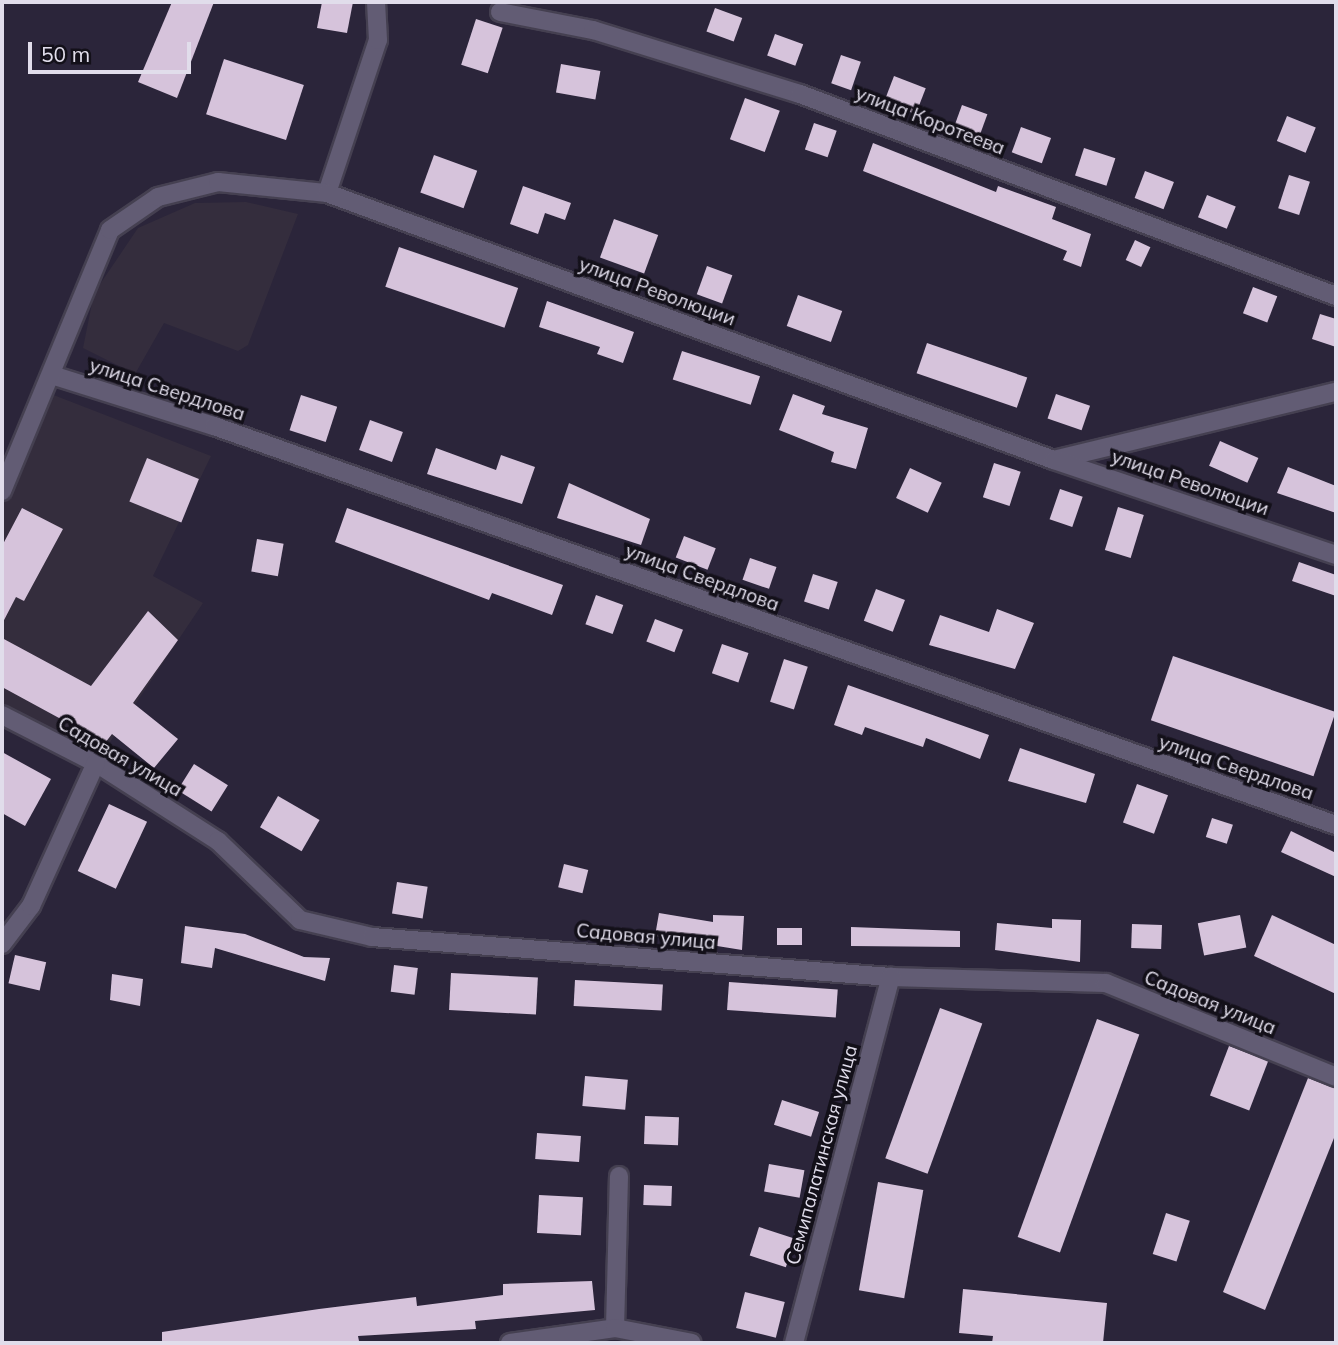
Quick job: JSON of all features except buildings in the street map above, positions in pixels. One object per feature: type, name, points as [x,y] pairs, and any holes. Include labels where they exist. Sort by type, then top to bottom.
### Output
[{"type":"street","points":[[327,193],[378,40],[376,2]]},
{"type":"street","name":"улица Коротеева","points":[[500,12],[593,30],[800,94],[1336,296]]},
{"type":"street","name":"улица Революции","points":[[2,491],[110,230],[158,197],[218,182],[327,193],[1054,460],[1336,555]]},
{"type":"street","name":"улица Свердлова","points":[[52,375],[240,435],[1336,825]]},
{"type":"street","points":[[1054,460],[1336,392]]},
{"type":"street","name":"Садовая улица","points":[[2,715],[96,763],[218,841],[300,920],[372,937],[891,977],[1106,983],[1336,1077]]},
{"type":"street","points":[[2,944],[31,906],[96,763]]},
{"type":"street","name":"Семипалатинская улица","points":[[794,1343],[891,977]]},
{"type":"street","points":[[615,1328],[620,1175]]},
{"type":"street","points":[[510,1343],[615,1328],[692,1343]]},
{"type":"shaded area","points":[[246,202],[298,214],[248,345],[238,351],[164,323],[135,374],[83,348],[94,293],[138,228],[195,203]]},
{"type":"shaded area","points":[[51,394],[211,456],[153,576],[203,603],[96,763],[2,715],[2,490]]}]
